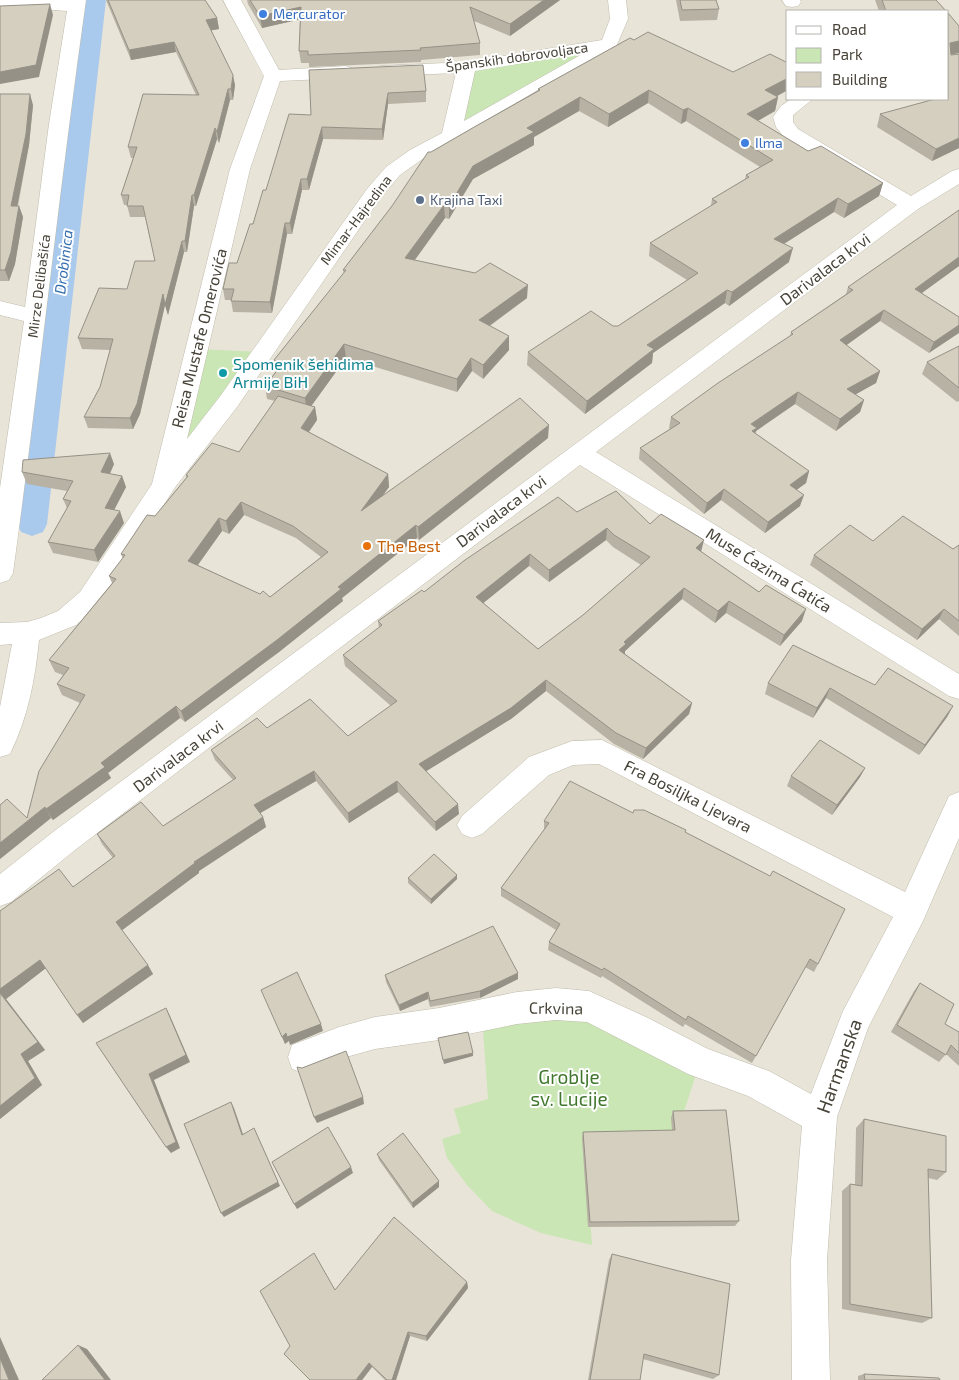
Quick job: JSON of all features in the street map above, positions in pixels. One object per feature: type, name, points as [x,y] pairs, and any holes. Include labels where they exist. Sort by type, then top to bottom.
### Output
[{"type":"street","points":[[232,0],[273,76]]},
{"type":"street","points":[[610,43],[619,19],[617,0]]},
{"type":"street","points":[[0,1],[76,3]]},
{"type":"street","name":"Mirze Delibašića","points":[[0,573],[76,3]]},
{"type":"street","name":"Španskih dobrovoljaca","points":[[273,76],[467,67],[610,43]]},
{"type":"street","name":"Mimar-Hajredina","points":[[164,486],[229,401],[374,193],[393,170],[451,134],[532,92],[591,58],[610,43]]},
{"type":"street","points":[[451,134],[467,67]]},
{"type":"street","name":"Reisa Mustafe Omerovića","points":[[0,634],[27,633],[67,618],[89,599],[164,486],[240,169],[273,76]]},
{"type":"street","points":[[802,100],[790,108],[783,116],[782,122],[784,127],[911,206]]},
{"type":"street","name":"Darivalaca krvi","points":[[0,892],[80,829],[579,452],[911,206],[959,175]]},
{"type":"street","points":[[0,308],[35,316]]},
{"type":"street","points":[[184,399],[192,407],[203,410],[229,401]]},
{"type":"street","name":"Muse Ćazima Ćatića","points":[[579,452],[959,688]]},
{"type":"street","points":[[0,745],[7,732],[19,691],[27,633]]},
{"type":"street","name":"Fra Bosiljka Ljevara","points":[[472,825],[539,766],[572,753],[602,752],[912,911]]},
{"type":"street","name":"Harmanska","points":[[811,1380],[809,1260],[820,1117],[854,1022],[912,911],[959,805]]},
{"type":"street","name":"Crkvina","points":[[304,1057],[339,1043],[375,1033],[439,1024],[517,1008],[556,1004],[589,1007],[637,1029],[700,1062],[757,1083],[820,1117]]},
{"type":"shaded area","points":[[0,0],[959,0],[959,1380],[0,1380]]},
{"type":"green space","points":[[610,43],[451,134],[467,67]]},
{"type":"green space","points":[[198,349],[263,352],[164,486]]},
{"type":"green space","name":"Groblje sv. Lucije","points":[[556,1004],[700,1062],[668,1161],[587,1170],[592,1245],[541,1233],[492,1211],[467,1185],[447,1158],[442,1139],[461,1133],[454,1109],[488,1099],[482,1015]]},
{"type":"building","points":[[108,0],[205,0],[217,18],[206,20],[233,75],[231,89],[228,89],[217,132],[215,128],[194,195],[192,195],[185,241],[182,241],[165,305],[163,294],[137,404],[130,418],[84,417],[100,387],[113,339],[78,338],[99,288],[127,289],[135,261],[155,261],[143,206],[127,206],[129,195],[121,195],[137,147],[128,147],[143,94],[199,95],[174,42],[129,50]]},
{"type":"building","points":[[250,0],[544,0],[510,24],[470,7],[480,43],[420,48],[421,50],[308,55],[308,51],[299,51],[301,7],[260,16]]},
{"type":"building","points":[[680,0],[716,0],[719,9],[682,10]]},
{"type":"building","points":[[882,0],[936,0],[945,10],[886,10]]},
{"type":"building","points":[[50,4],[36,65],[0,72],[0,6]]},
{"type":"building","points":[[949,14],[959,26],[959,41],[950,43],[951,55],[959,54],[959,138],[936,149],[880,114],[931,100],[949,100]]},
{"type":"building","points":[[648,32],[733,72],[770,54],[786,62],[786,79],[765,90],[778,97],[747,114],[808,151],[821,146],[883,183],[848,204],[838,198],[774,239],[793,248],[732,292],[727,290],[647,345],[654,349],[587,401],[528,352],[591,311],[613,326],[618,326],[698,273],[650,243],[717,202],[712,199],[749,177],[746,175],[773,160],[688,108],[683,110],[649,90],[609,114],[580,97],[527,128],[534,132],[473,166],[449,206],[444,205],[405,258],[475,273],[490,263],[528,285],[479,320],[509,336],[483,365],[471,358],[457,379],[344,344],[305,398],[265,386],[283,363],[274,360],[346,270],[343,270],[392,206],[428,152],[630,38],[634,40]]},
{"type":"building","points":[[423,65],[426,91],[388,93],[382,129],[322,127],[307,179],[301,179],[290,223],[285,223],[270,302],[231,301],[234,289],[223,289],[229,263],[237,263],[250,224],[253,224],[263,190],[266,190],[289,114],[311,115],[309,70]]},
{"type":"building","points":[[0,94],[30,94],[26,134],[11,206],[19,206],[11,252],[5,270],[0,270]]},
{"type":"building","points":[[959,210],[959,257],[915,289],[959,317],[959,325],[934,342],[884,310],[840,340],[880,371],[847,389],[864,400],[840,419],[798,392],[751,424],[757,428],[752,431],[809,471],[790,485],[804,495],[768,522],[724,489],[707,503],[640,448],[680,423],[671,417],[718,383],[793,334],[791,332],[853,290],[848,287]]},
{"type":"building","points":[[959,346],[959,388],[927,362]]},
{"type":"building","points":[[278,396],[315,407],[301,428],[388,474],[361,511],[520,398],[549,425],[418,527],[416,525],[338,587],[341,589],[277,640],[181,711],[176,706],[101,763],[105,767],[46,809],[45,807],[0,843],[0,805],[7,799],[27,818],[39,771],[85,695],[57,684],[69,668],[49,660],[116,579],[109,576],[125,555],[121,554],[147,515],[155,516],[212,443],[239,452]],"holes":[[[241,502],[293,526],[328,552],[270,597],[263,591],[260,594],[188,561],[219,518],[226,521]]]},
{"type":"building","points":[[110,453],[101,472],[122,476],[105,508],[120,511],[94,550],[48,542],[71,501],[63,499],[73,481],[22,472],[23,460]]},
{"type":"building","points":[[616,491],[650,524],[661,514],[704,540],[696,548],[759,592],[766,585],[806,609],[784,635],[729,601],[718,611],[684,588],[624,642],[626,644],[619,650],[692,703],[646,748],[616,733],[546,680],[511,708],[419,764],[458,804],[435,822],[397,781],[348,813],[314,771],[254,805],[263,817],[194,862],[116,922],[148,965],[77,1015],[40,960],[0,989],[0,911],[59,869],[73,887],[115,856],[97,834],[141,802],[163,826],[236,778],[211,750],[257,718],[267,728],[310,699],[348,736],[397,701],[343,655],[382,625],[378,621],[422,590],[424,592],[465,560],[558,497],[577,512]],"holes":[[[607,528],[614,535],[650,557],[583,615],[538,649],[476,597],[530,554],[549,570]]]},
{"type":"building","points":[[903,516],[953,549],[959,545],[959,621],[944,609],[922,629],[814,555],[850,525],[873,541]]},
{"type":"building","points":[[793,645],[875,685],[888,668],[953,706],[925,745],[830,688],[817,708],[768,683]]},
{"type":"building","points":[[820,740],[865,768],[837,805],[791,776]]},
{"type":"building","points":[[570,781],[633,813],[634,810],[644,810],[686,830],[685,832],[770,876],[773,871],[845,909],[818,964],[810,959],[756,1056],[688,1016],[686,1020],[604,968],[602,970],[549,942],[560,924],[501,888],[549,823],[544,821]]},
{"type":"building","points":[[434,854],[457,875],[431,899],[408,878]]},
{"type":"building","points":[[493,926],[518,973],[480,991],[430,1001],[428,992],[399,1005],[385,975]]},
{"type":"building","points":[[297,972],[321,1024],[287,1037],[286,1033],[282,1037],[261,990]]},
{"type":"building","points":[[920,983],[954,1004],[945,1024],[959,1032],[959,1053],[951,1045],[946,1055],[897,1025]]},
{"type":"building","points":[[0,993],[38,1042],[21,1054],[35,1078],[0,1106]]},
{"type":"building","points":[[166,1008],[186,1055],[149,1074],[176,1142],[166,1147],[96,1043]]},
{"type":"building","points":[[468,1032],[473,1053],[443,1060],[438,1038]]},
{"type":"building","points":[[346,1051],[363,1097],[314,1117],[297,1067],[302,1068]]},
{"type":"building","points":[[231,1102],[242,1135],[254,1128],[278,1182],[221,1213],[184,1124]]},
{"type":"building","points":[[726,1110],[739,1221],[590,1222],[583,1132],[675,1130],[673,1111]]},
{"type":"building","points":[[864,1119],[946,1136],[946,1172],[928,1169],[932,1318],[850,1304],[850,1184],[862,1186]]},
{"type":"building","points":[[328,1127],[351,1167],[294,1204],[272,1162]]},
{"type":"building","points":[[403,1133],[439,1181],[412,1203],[377,1154]]},
{"type":"building","points":[[394,1217],[467,1282],[426,1336],[408,1332],[392,1380],[387,1380],[369,1363],[356,1380],[310,1380],[284,1354],[290,1346],[260,1291],[314,1253],[335,1290]]},
{"type":"building","points":[[612,1254],[730,1284],[719,1375],[644,1354],[640,1380],[590,1380]]},
{"type":"building","points":[[78,1345],[105,1380],[42,1380]]},
{"type":"building","points":[[0,1358],[9,1380],[0,1380]]},
{"type":"building","points":[[864,1374],[939,1378],[940,1380],[865,1380]]},
{"type":"waterway","name":"Drobinica","points":[[32,524],[95,0]]},
{"type":"place","name":"Mercurator","points":[[263,14]]},
{"type":"place","name":"Ilma","points":[[745,143]]},
{"type":"place","name":"Krajina Taxi","points":[[420,200]]},
{"type":"place","name":"Spomenik šehidima Armije BiH","points":[[223,373]]},
{"type":"place","name":"The Best","points":[[367,546]]}]
